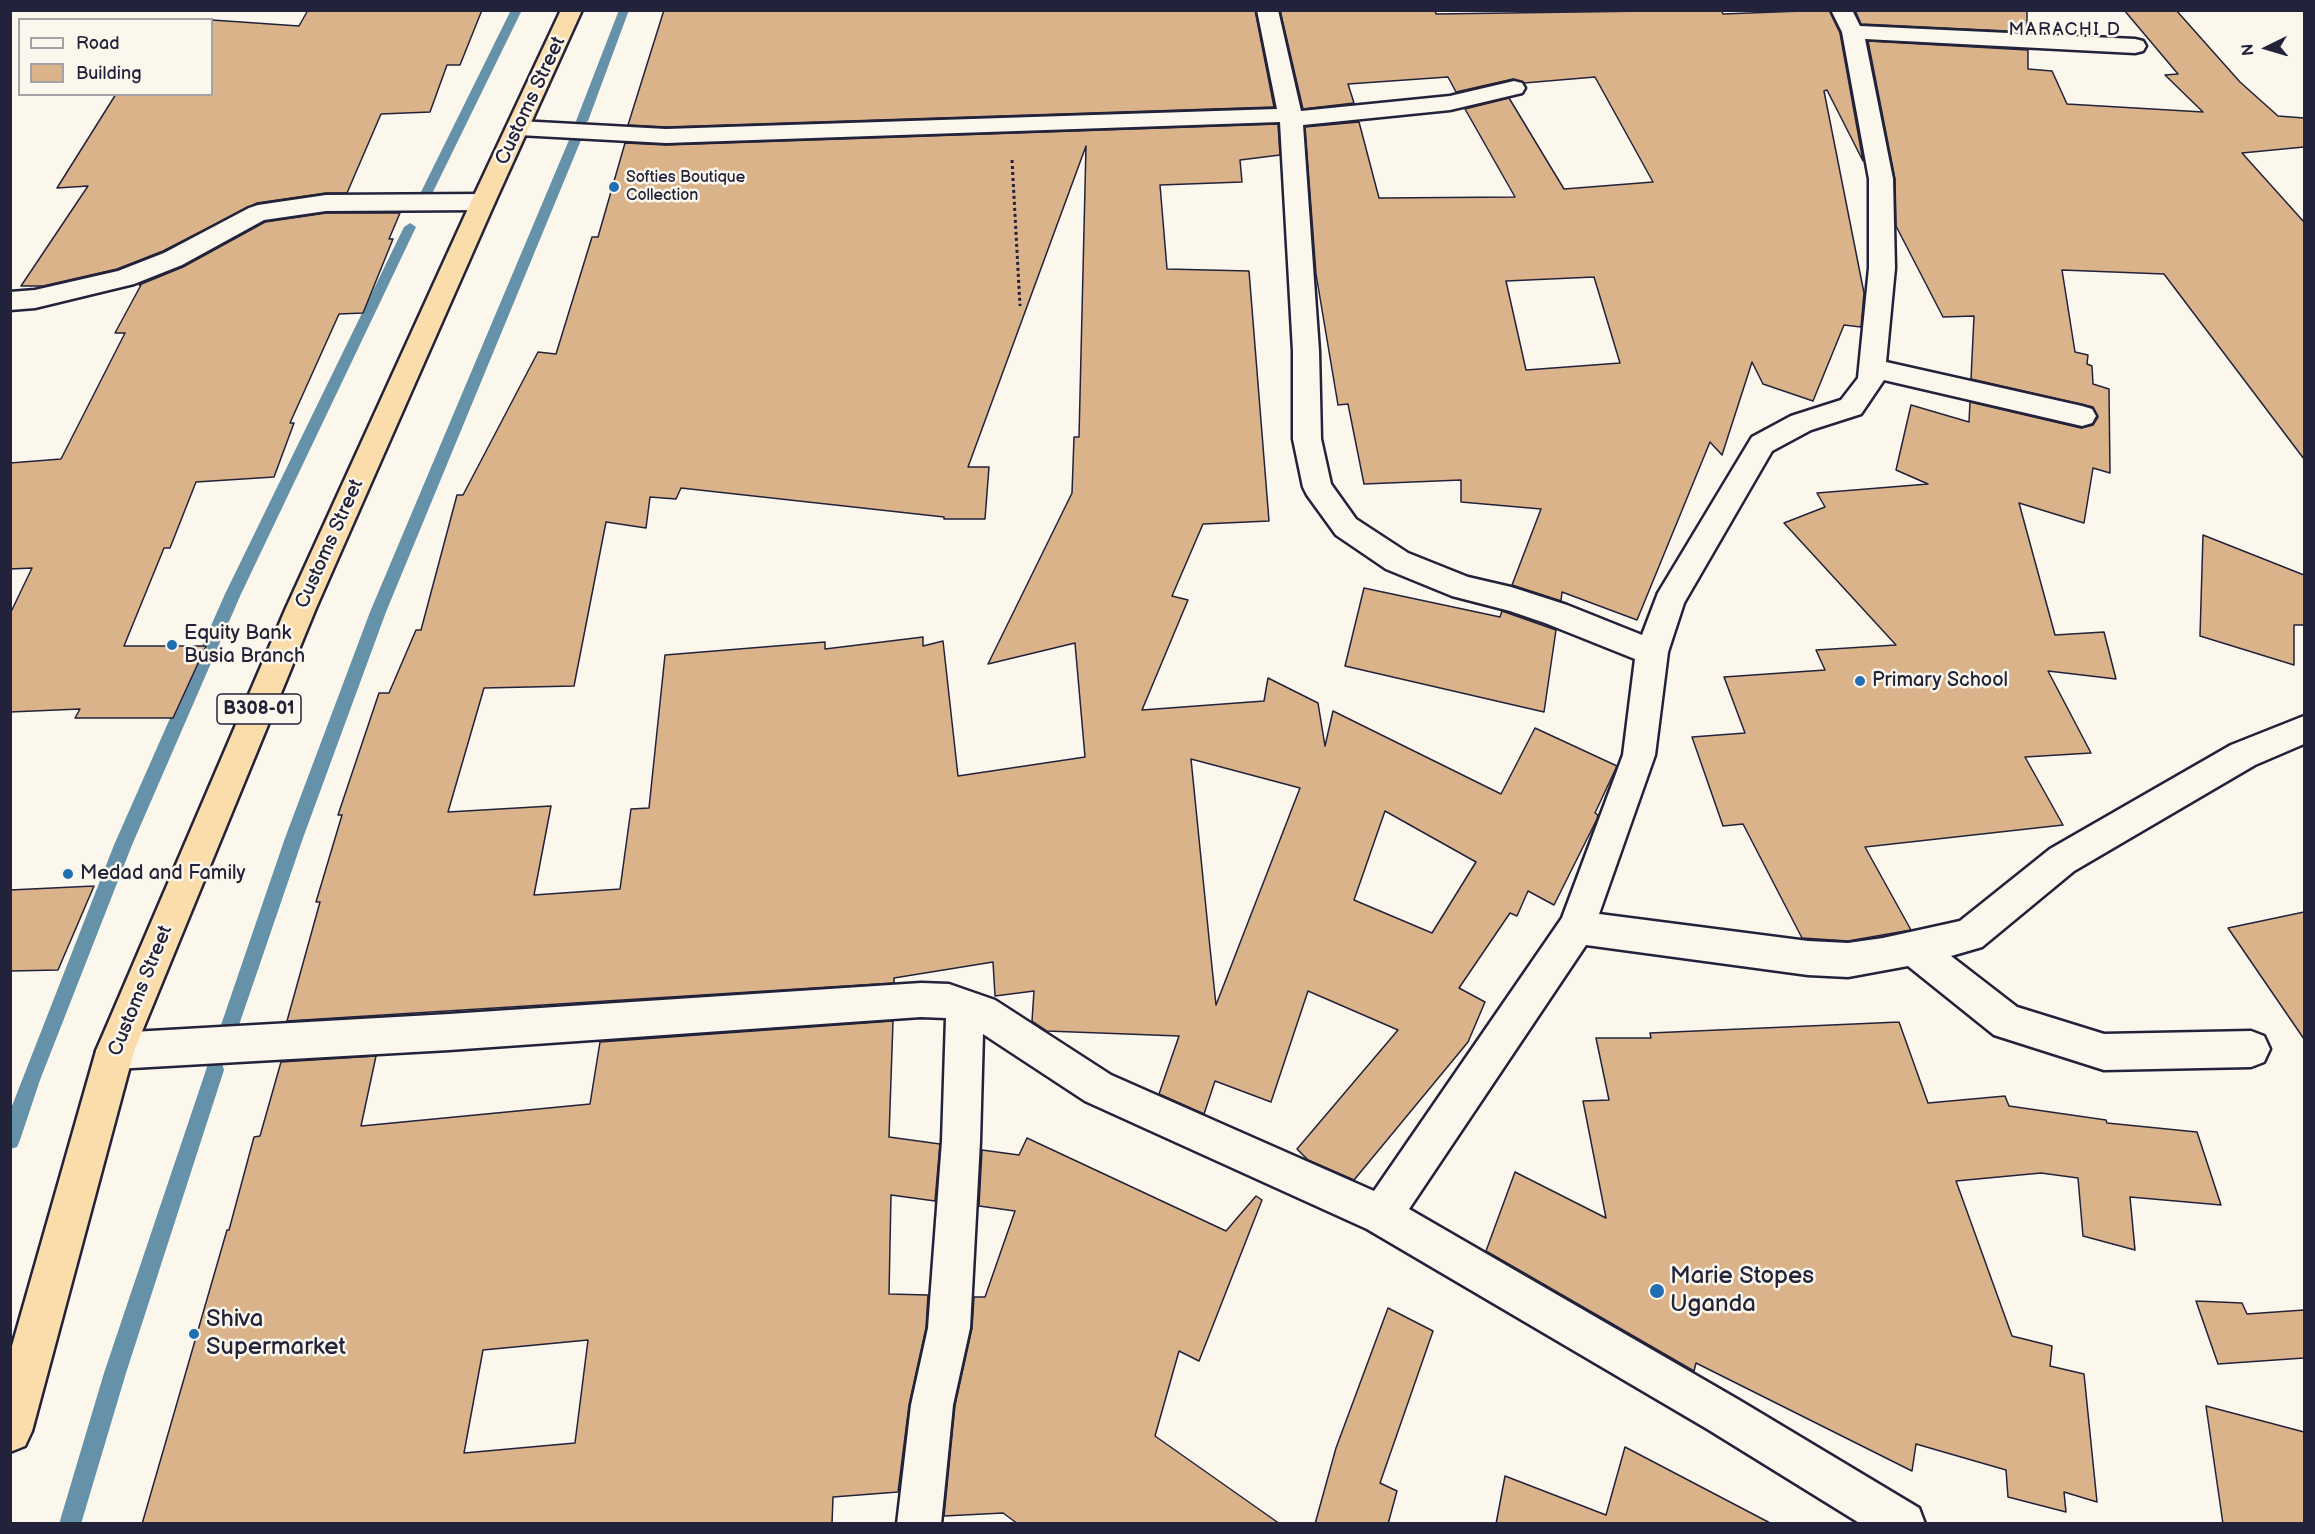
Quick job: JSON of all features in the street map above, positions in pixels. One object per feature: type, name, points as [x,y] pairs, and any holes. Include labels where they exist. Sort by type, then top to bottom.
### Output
[{"type":"highway","name":"Customs Street","points":[[10,1431],[115,1051],[301,609],[483,202],[572,10]]},
{"type":"street","points":[[1267,10],[1291,117],[1305,351],[1307,439],[1317,487],[1346,527],[1397,561],[1463,588],[1511,599],[1556,614],[1652,652]]},
{"type":"street","points":[[1381,1215],[1577,927],[1639,754],[1652,652],[1669,601],[1761,444],[1801,423],[1851,407],[1871,379],[1882,268],[1881,179],[1847,21],[2135,46]]},
{"type":"street","points":[[519,128],[666,136],[1291,117],[1450,103],[1514,88]]},
{"type":"street","points":[[10,302],[125,278],[173,259],[258,213],[326,203],[483,202]]},
{"type":"street","points":[[1872,368],[2082,416]]},
{"type":"street","points":[[1577,927],[1808,958],[1848,960],[1969,935],[2062,860],[2243,755],[2304,730]]},
{"type":"street","points":[[1913,948],[2007,1022],[2104,1052],[2251,1049]]},
{"type":"street","points":[[115,1051],[921,1000],[949,1001],[982,1012],[1098,1088],[1381,1215],[1714,1409],[1903,1524]]},
{"type":"street","points":[[919,1524],[932,1406],[949,1328],[961,1141],[964,1006]]},
{"type":"path","points":[[1011,125],[1020,306]]},
{"type":"building","points":[[308,10],[482,10],[460,65],[447,65],[430,112],[381,114],[347,193],[326,193],[257,203],[163,251],[117,269],[43,286],[21,286],[88,186],[57,188],[115,96],[213,96],[213,20],[299,26]]},
{"type":"building","points":[[664,10],[1255,10],[1274,107],[666,127],[628,125]]},
{"type":"building","points":[[1280,10],[1435,10],[1436,14],[1721,10],[1723,14],[1829,10],[1840,33],[1863,161],[1827,90],[1824,91],[1864,293],[1861,327],[1844,325],[1813,401],[1763,384],[1752,362],[1722,455],[1710,442],[1637,620],[1562,592],[1561,601],[1512,585],[1541,509],[1461,502],[1461,480],[1364,484],[1348,404],[1338,405],[1316,274],[1305,127],[1359,122],[1379,198],[1515,197],[1465,109],[1509,98],[1564,189],[1653,182],[1595,77],[1524,83],[1513,79],[1456,92],[1448,77],[1348,84],[1354,103],[1303,109]],"holes":[[[1594,277],[1620,363],[1526,370],[1506,281]]]},
{"type":"building","points":[[1855,10],[2027,10],[2027,32],[1861,24]]},
{"type":"building","points":[[2124,10],[2176,10],[2240,82],[2278,116],[2304,118],[2304,147],[2242,153],[2304,222],[2304,459],[2164,274],[2062,270],[2075,352],[2088,355],[2087,364],[2092,366],[2093,384],[2109,389],[2110,473],[2093,468],[2084,523],[2019,503],[2055,635],[2104,632],[2116,679],[2048,671],[2091,753],[2025,757],[2063,825],[1865,847],[1911,930],[1848,941],[1802,938],[1743,824],[1723,826],[1692,737],[1745,733],[1724,677],[1825,670],[1816,650],[1896,645],[1784,523],[1825,507],[1817,493],[1928,484],[1896,470],[1911,405],[1969,422],[1970,402],[2081,428],[2093,425],[2098,417],[2093,407],[1971,379],[1974,316],[1943,317],[1896,226],[1895,179],[1868,41],[2028,50],[2028,69],[2052,71],[2067,104],[2203,112],[2165,75],[2178,74]]},
{"type":"building","points":[[1278,124],[1280,155],[1240,160],[1242,182],[1160,185],[1167,269],[1249,271],[1269,521],[1203,524],[1172,596],[1188,600],[1142,710],[1264,701],[1268,678],[1318,703],[1325,746],[1333,711],[1501,794],[1535,728],[1617,766],[1595,813],[1598,815],[1597,819],[1554,905],[1528,891],[1517,916],[1510,913],[1459,988],[1485,1002],[1468,1042],[1354,1180],[1308,1160],[1297,1149],[1398,1030],[1308,991],[1271,1102],[1215,1081],[1204,1114],[1159,1094],[1179,1036],[1047,1031],[1032,1021],[1034,991],[995,996],[993,962],[894,978],[894,983],[287,1021],[320,902],[316,902],[342,815],[338,815],[379,693],[389,693],[416,630],[421,630],[457,495],[463,495],[538,352],[556,354],[592,237],[598,237],[625,143],[666,145]],"holes":[[[1086,146],[1079,437],[1074,437],[1072,493],[988,664],[1075,643],[1085,757],[958,776],[943,641],[923,646],[923,637],[825,649],[825,642],[665,655],[649,808],[631,809],[620,889],[534,895],[551,806],[448,812],[484,688],[574,686],[606,522],[646,528],[650,497],[676,499],[681,488],[944,517],[944,519],[985,519],[989,467],[968,467]],[[1191,759],[1300,788],[1216,1005]],[[1385,811],[1476,862],[1432,933],[1354,900]]]},
{"type":"building","points":[[326,213],[400,213],[389,239],[393,239],[363,313],[339,314],[290,423],[294,423],[274,477],[196,482],[170,548],[164,548],[124,646],[206,646],[173,718],[75,718],[80,709],[10,712],[10,614],[32,568],[10,569],[10,463],[61,459],[125,333],[115,333],[141,285],[139,285],[183,267],[265,222]]},
{"type":"building","points":[[2203,535],[2304,575],[2304,625],[2294,625],[2294,665],[2200,636]]},
{"type":"building","points":[[1364,588],[1500,617],[1502,611],[1556,630],[1544,712],[1345,666]]},
{"type":"building","points":[[94,886],[58,970],[10,971],[10,890]]},
{"type":"building","points":[[2304,912],[2304,1039],[2228,928]]},
{"type":"building","points":[[893,1021],[889,1137],[940,1144],[935,1201],[891,1195],[889,1294],[928,1295],[926,1328],[909,1405],[898,1492],[833,1497],[832,1524],[142,1524],[227,1230],[229,1230],[254,1137],[260,1136],[281,1062],[376,1056],[361,1126],[590,1104],[600,1042]],"holes":[[[588,1340],[575,1443],[464,1453],[483,1350]]]},
{"type":"building","points":[[1899,1022],[1928,1103],[2005,1096],[2009,1106],[2106,1120],[2107,1123],[2197,1132],[2221,1205],[2130,1197],[2135,1250],[2083,1236],[2078,1178],[2041,1173],[1956,1181],[2012,1336],[2052,1346],[2050,1366],[2084,1374],[2097,1502],[2064,1492],[2066,1512],[2008,1497],[2006,1470],[1916,1444],[1912,1471],[1696,1363],[1694,1371],[1486,1251],[1515,1172],[1606,1218],[1583,1101],[1609,1100],[1596,1038],[1651,1038],[1650,1033]]},
{"type":"building","points":[[1027,1138],[1226,1231],[1256,1196],[1262,1200],[1199,1361],[1179,1351],[1155,1436],[1280,1524],[1018,1524],[1003,1513],[944,1516],[955,1405],[972,1328],[974,1297],[985,1297],[1015,1211],[979,1206],[982,1150],[1019,1155]]},
{"type":"building","points":[[2196,1301],[2242,1303],[2247,1314],[2304,1310],[2304,1358],[2218,1364]]},
{"type":"building","points":[[1388,1308],[1433,1331],[1380,1483],[1397,1491],[1388,1524],[1315,1524],[1336,1448]]},
{"type":"building","points":[[2206,1406],[2304,1432],[2304,1524],[2223,1524]]},
{"type":"building","points":[[1625,1447],[1772,1524],[1496,1524],[1505,1476],[1606,1515]]},
{"type":"waterway","points":[[425,196],[517,10]]},
{"type":"waterway","points":[[582,121],[624,10]]},
{"type":"waterway","points":[[230,1025],[294,838],[378,612],[575,140]]},
{"type":"waterway","points":[[10,1140],[31,1080],[123,845],[233,594],[410,227]]},
{"type":"waterway","points":[[70,1524],[115,1373],[215,1070]]},
{"type":"place","name":"Softies Boutique Collection","points":[[614,187]]},
{"type":"place","name":"Equity Bank Busia Branch","points":[[172,645]]},
{"type":"place","name":"Primary School","points":[[1860,681]]},
{"type":"place","name":"Medad and Family","points":[[68,874]]},
{"type":"place","name":"Marie Stopes Uganda","points":[[1657,1291]]},
{"type":"place","name":"Shiva Supermarket","points":[[194,1334]]},
{"type":"district","name":"MARACHI D","points":[[2065,30]]}]
